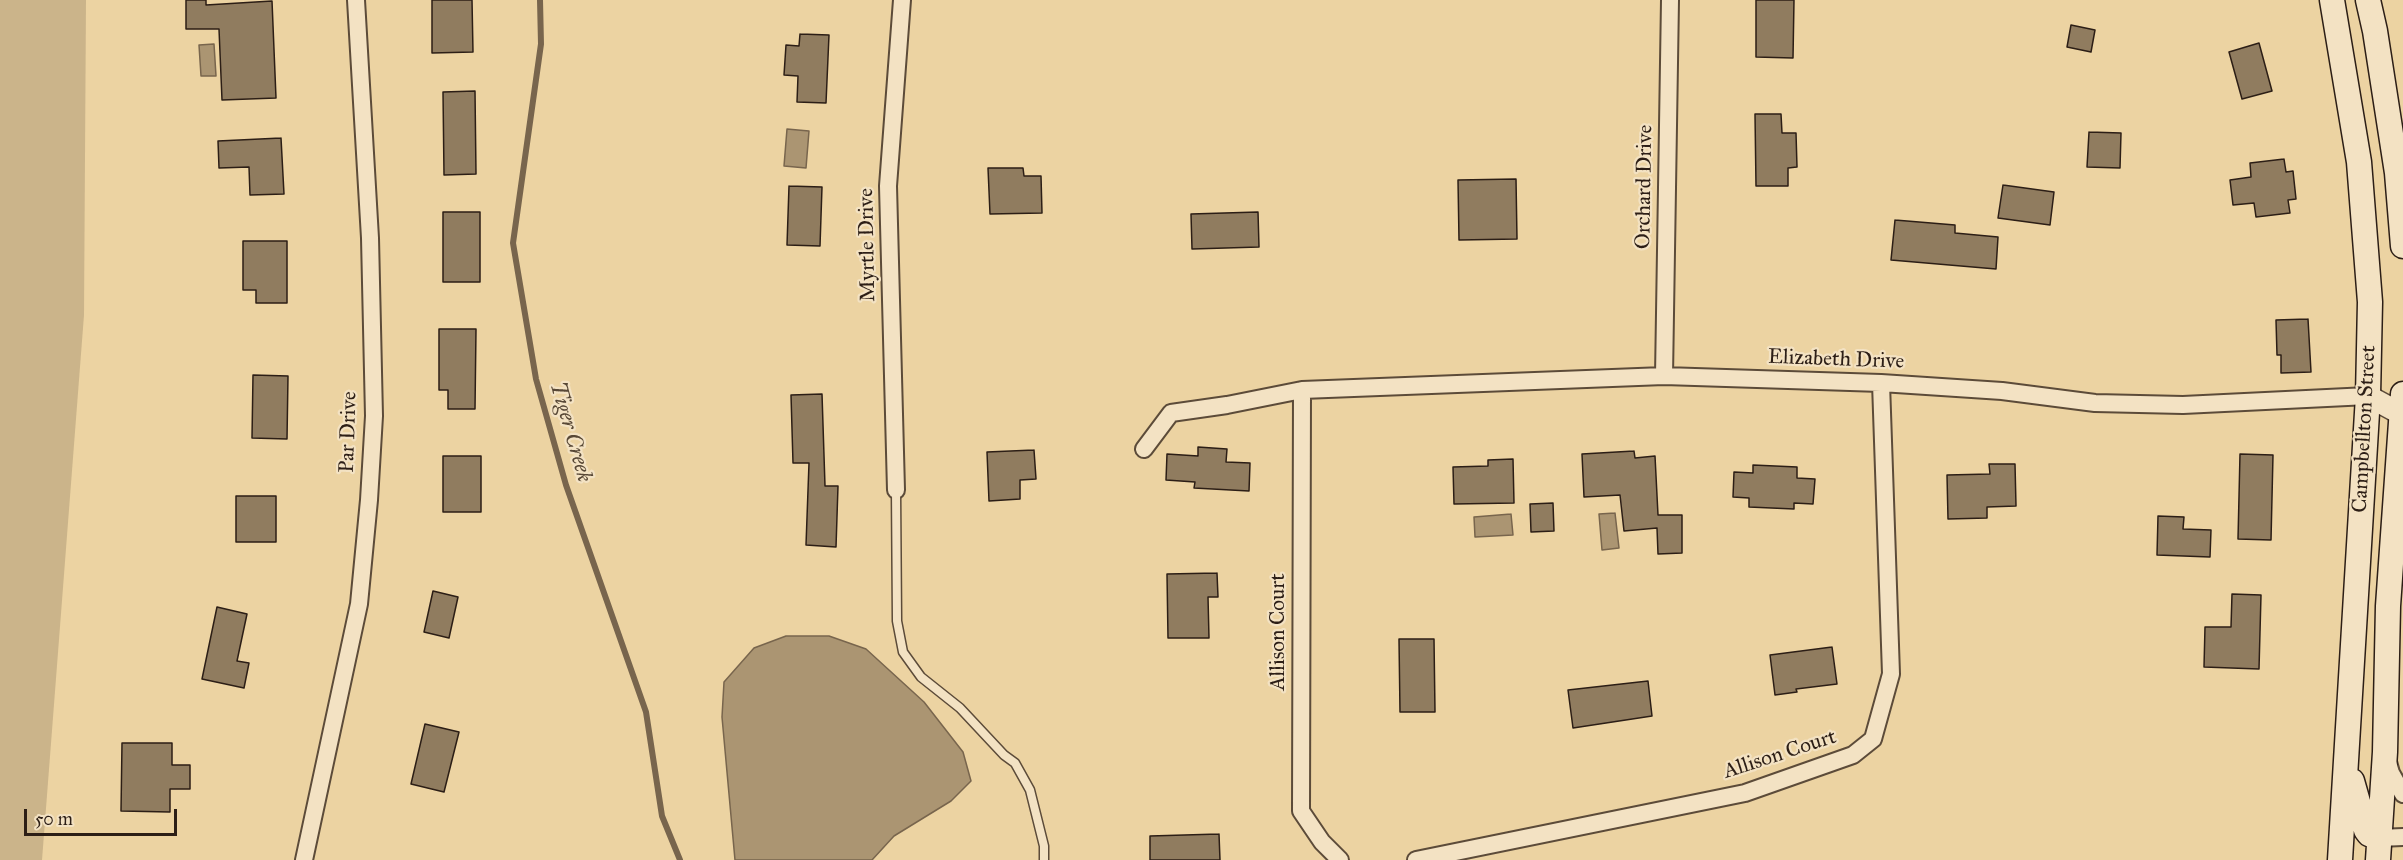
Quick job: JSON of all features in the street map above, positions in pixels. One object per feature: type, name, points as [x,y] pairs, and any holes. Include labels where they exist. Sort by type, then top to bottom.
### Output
[{"type":"main road","name":"Campbellton Street","points":[[2332,0],[2359,162],[2370,302],[2368,396],[2340,860]]},
{"type":"main road","points":[[2368,0],[2397,173],[2403,246]]},
{"type":"main road","name":"Campbellton Street","points":[[2379,849],[2385,752],[2388,606],[2403,394]]},
{"type":"main road","points":[[2385,752],[2397,666],[2403,652]]},
{"type":"main road","points":[[2347,746],[2353,786],[2366,830],[2379,849]]},
{"type":"street","name":"Par Drive","points":[[304,860],[359,604],[369,500],[374,416],[370,238],[356,0]]},
{"type":"street","name":"Myrtle Drive","points":[[896,490],[888,186],[902,0]]},
{"type":"street","name":"Orchard Drive","points":[[1664,376],[1670,0]]},
{"type":"street","name":"Elizabeth Drive","points":[[1144,449],[1171,413],[1227,405],[1302,390],[1664,376],[1881,383],[2001,391],[2117,404],[2183,405],[2368,396]]},
{"type":"street","name":"Allison Court","points":[[1416,860],[1745,793],[1852,754],[1873,739],[1891,674],[1881,383]]},
{"type":"street","points":[[2368,396],[2403,388]]},
{"type":"street","name":"Allison Court","points":[[1302,390],[1301,811],[1322,842],[1340,860]]},
{"type":"street","points":[[2368,396],[2403,415]]},
{"type":"street","points":[[2385,752],[2391,773],[2403,794]]},
{"type":"street","points":[[2379,849],[2403,837]]},
{"type":"lane","points":[[896,490],[897,621],[903,652],[921,677],[960,708],[1004,755],[1015,763],[1030,790],[1044,846],[1044,860]]},
{"type":"shaded area","points":[[0,0],[86,0],[84,315],[42,860],[0,860]]},
{"type":"shaded area","points":[[214,44],[216,76],[201,76],[199,45]]},
{"type":"shaded area","points":[[787,129],[809,131],[806,168],[784,166]]},
{"type":"shaded area","points":[[1615,513],[1619,548],[1602,550],[1599,514]]},
{"type":"shaded area","points":[[1511,514],[1513,535],[1475,537],[1474,517]]},
{"type":"shaded area","points":[[786,636],[829,636],[866,649],[924,702],[963,752],[971,781],[951,801],[894,836],[872,860],[735,860],[722,717],[724,682],[754,648]]},
{"type":"building","points":[[186,0],[206,0],[206,5],[272,1],[276,98],[222,100],[219,29],[186,29]]},
{"type":"building","points":[[432,0],[472,0],[473,52],[432,53]]},
{"type":"building","points":[[1756,0],[1794,0],[1793,58],[1756,57]]},
{"type":"building","points":[[2071,25],[2095,30],[2091,52],[2067,47]]},
{"type":"building","points":[[800,34],[829,35],[826,103],[797,102],[798,76],[784,75],[786,45],[799,46]]},
{"type":"building","points":[[2259,43],[2272,91],[2242,99],[2229,52]]},
{"type":"building","points":[[475,91],[476,174],[444,175],[443,92]]},
{"type":"building","points":[[1755,114],[1781,114],[1782,133],[1796,133],[1797,167],[1788,168],[1788,186],[1756,186]]},
{"type":"building","points":[[2089,132],[2121,133],[2120,168],[2087,167]]},
{"type":"building","points":[[281,138],[284,194],[250,195],[249,167],[219,168],[218,141]]},
{"type":"building","points":[[2284,159],[2286,172],[2293,171],[2296,199],[2288,200],[2290,213],[2256,217],[2254,203],[2233,205],[2230,180],[2251,177],[2250,163]]},
{"type":"building","points":[[988,168],[1023,168],[1024,176],[1041,176],[1042,213],[990,214]]},
{"type":"building","points":[[1516,179],[1517,239],[1459,240],[1458,180]]},
{"type":"building","points":[[2003,185],[2054,192],[2050,225],[1998,218]]},
{"type":"building","points":[[789,186],[822,187],[820,246],[787,245]]},
{"type":"building","points":[[443,212],[480,212],[480,282],[443,282]]},
{"type":"building","points":[[1258,212],[1259,247],[1192,249],[1191,214]]},
{"type":"building","points":[[1895,220],[1955,225],[1955,233],[1998,237],[1996,269],[1891,260]]},
{"type":"building","points":[[243,241],[287,241],[287,303],[256,303],[256,290],[243,290]]},
{"type":"building","points":[[2308,319],[2311,372],[2281,373],[2281,355],[2277,355],[2276,320]]},
{"type":"building","points":[[439,329],[476,329],[475,409],[448,409],[448,390],[439,390]]},
{"type":"building","points":[[253,375],[288,376],[287,439],[252,438]]},
{"type":"building","points":[[822,394],[825,486],[838,486],[836,547],[806,545],[809,463],[793,463],[791,395]]},
{"type":"building","points":[[1198,447],[1227,449],[1226,462],[1250,463],[1249,491],[1194,488],[1195,482],[1166,480],[1167,454],[1198,456]]},
{"type":"building","points":[[1034,450],[1036,479],[1020,480],[1020,499],[989,501],[987,452]]},
{"type":"building","points":[[1634,451],[1635,458],[1655,456],[1658,515],[1682,515],[1682,553],[1658,554],[1657,528],[1624,531],[1620,495],[1584,497],[1582,454]]},
{"type":"building","points":[[2240,454],[2273,455],[2271,540],[2238,539]]},
{"type":"building","points":[[443,456],[481,456],[481,512],[443,512]]},
{"type":"building","points":[[1513,459],[1514,503],[1454,504],[1453,467],[1488,466],[1488,460]]},
{"type":"building","points":[[1989,464],[2015,464],[2016,506],[1987,507],[1987,518],[1948,519],[1947,475],[1990,474]]},
{"type":"building","points":[[1753,465],[1797,467],[1797,478],[1815,479],[1813,504],[1794,503],[1794,509],[1749,507],[1749,498],[1733,497],[1734,472],[1753,473]]},
{"type":"building","points":[[236,496],[276,496],[276,542],[236,542]]},
{"type":"building","points":[[1553,503],[1554,531],[1531,532],[1530,504]]},
{"type":"building","points":[[2158,516],[2184,517],[2183,529],[2211,530],[2210,557],[2157,555]]},
{"type":"building","points":[[1217,573],[1218,597],[1208,597],[1209,638],[1168,638],[1167,574]]},
{"type":"building","points":[[433,591],[458,597],[449,638],[424,632]]},
{"type":"building","points":[[2232,594],[2261,595],[2259,669],[2204,667],[2205,627],[2231,627]]},
{"type":"building","points":[[217,607],[247,614],[237,661],[249,663],[244,688],[202,679]]},
{"type":"building","points":[[1399,639],[1434,639],[1435,712],[1400,712]]},
{"type":"building","points":[[1832,647],[1837,684],[1796,689],[1797,692],[1775,695],[1770,655]]},
{"type":"building","points":[[1648,681],[1652,716],[1573,728],[1568,690]]},
{"type":"building","points":[[425,724],[459,732],[444,792],[411,784]]},
{"type":"building","points":[[122,743],[172,743],[172,765],[190,765],[190,789],[170,789],[170,812],[121,811]]},
{"type":"building","points":[[1219,834],[1220,860],[1150,860],[1150,836]]},
{"type":"waterway","name":"Tiger Creek","points":[[540,0],[541,44],[513,243],[536,379],[566,485],[646,712],[662,816],[680,860]]}]
